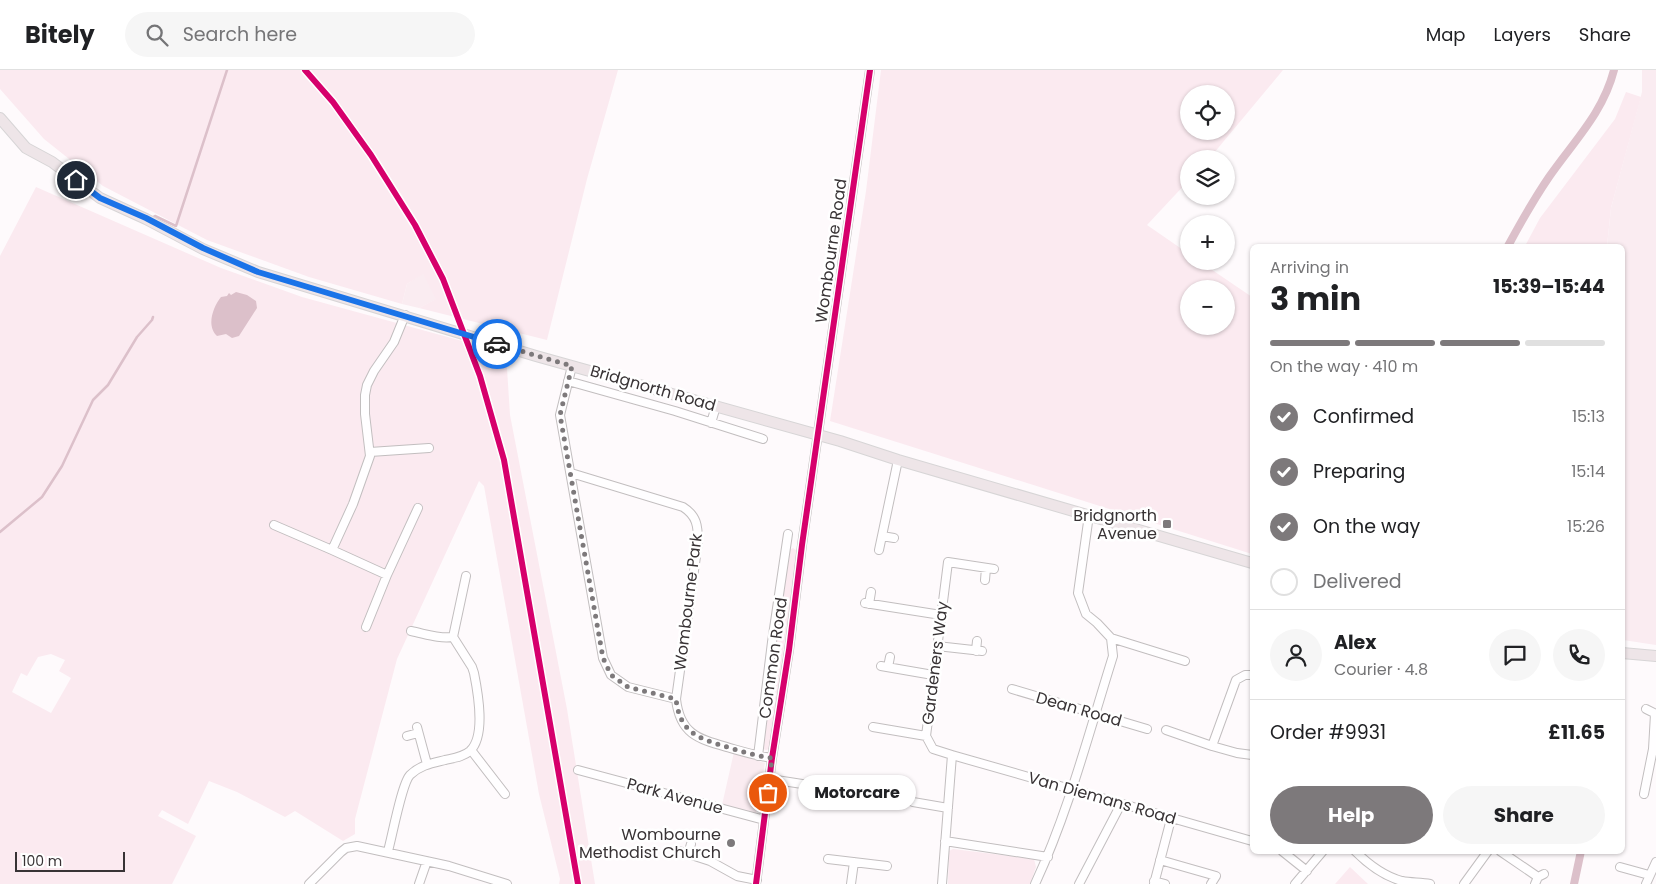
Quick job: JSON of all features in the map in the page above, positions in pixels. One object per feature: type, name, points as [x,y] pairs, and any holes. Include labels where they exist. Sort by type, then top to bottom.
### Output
[{"type":"main road","name":"Bridgnorth Road","points":[[0,118],[26,148],[52,162],[100,198],[146,218],[203,248],[258,272],[572,366],[716,406],[1250,562]]},
{"type":"main road","points":[[1625,653],[1656,656]]},
{"type":"street","name":"Wombourne Road","points":[[819,436],[870,70]]},
{"type":"street","points":[[332,550],[366,470],[370,456],[364,395],[374,371],[394,342],[405,315]]},
{"type":"street","points":[[572,366],[560,415],[603,658],[611,675],[628,687],[676,699]]},
{"type":"street","points":[[568,381],[763,440]]},
{"type":"street","points":[[711,423],[716,406]]},
{"type":"street","name":"Common Road","points":[[757,882],[772,758],[819,436]]},
{"type":"street","points":[[370,452],[429,448]]},
{"type":"street","points":[[879,550],[898,460]]},
{"type":"street","name":"Wombourne Park","points":[[571,473],[683,507],[696,519],[698,542],[676,699],[680,717],[695,736],[758,756],[772,758]]},
{"type":"street","points":[[366,627],[418,508]]},
{"type":"street","points":[[1089,515],[1078,593],[1086,614],[1098,623],[1111,638],[1185,661]]},
{"type":"street","points":[[274,525],[388,575]]},
{"type":"street","name":"Common Road","points":[[758,756],[788,534]]},
{"type":"street","points":[[882,536],[894,538]]},
{"type":"street","points":[[787,543],[802,545]]},
{"type":"street","name":"Gardeners Way","points":[[952,755],[933,749],[926,736],[948,562],[990,568],[985,580]]},
{"type":"street","points":[[388,851],[404,787],[409,776],[427,764],[456,758],[471,750],[476,740],[479,729],[476,684],[472,667],[453,637],[466,580],[475,585]]},
{"type":"street","points":[[871,592],[867,604],[941,615]]},
{"type":"street","points":[[411,631],[446,638],[453,637]]},
{"type":"street","points":[[1035,884],[1048,857],[1096,713],[1113,656],[1111,638]]},
{"type":"street","points":[[937,646],[979,651],[977,641]]},
{"type":"street","points":[[890,657],[885,666],[933,675]]},
{"type":"street","points":[[1212,746],[1236,680],[1245,675],[1250,675]]},
{"type":"street","name":"Dean Road","points":[[1012,689],[1147,729]]},
{"type":"street","points":[[1644,794],[1655,749],[1656,714],[1646,709]]},
{"type":"street","points":[[1178,734],[1180,724]]},
{"type":"street","points":[[873,727],[926,736]]},
{"type":"street","points":[[407,736],[418,730],[427,764]]},
{"type":"street","points":[[1166,730],[1212,746],[1250,756]]},
{"type":"street","points":[[471,750],[505,794]]},
{"type":"street","points":[[942,884],[952,755]]},
{"type":"street","name":"Van Diemans Road","points":[[952,755],[1250,840]]},
{"type":"street","name":"Park Avenue","points":[[584,781],[582,771],[764,820]]},
{"type":"street","points":[[770,779],[948,808]]},
{"type":"street","points":[[1079,884],[1120,804]]},
{"type":"street","points":[[1165,884],[1154,883],[1171,819]]},
{"type":"street","points":[[945,841],[1048,857]]},
{"type":"street","points":[[688,854],[691,844]]},
{"type":"street","points":[[309,884],[346,848],[357,846],[388,851],[507,884]]},
{"type":"street","points":[[679,851],[710,861],[737,876],[757,882]]},
{"type":"street","points":[[1286,854],[1307,871]]},
{"type":"street","points":[[1295,884],[1321,854]]},
{"type":"street","points":[[1358,854],[1387,875],[1402,881],[1430,884]]},
{"type":"street","points":[[1464,884],[1486,854]]},
{"type":"street","points":[[1504,854],[1539,878]]},
{"type":"street","points":[[828,859],[887,866]]},
{"type":"street","points":[[1160,860],[1216,876],[1211,884]]},
{"type":"street","points":[[419,884],[426,861]]},
{"type":"street","points":[[851,884],[854,862]]},
{"type":"street","points":[[1646,884],[1656,862]]},
{"type":"street","points":[[1620,867],[1649,874]]},
{"type":"shaded area","points":[[0,70],[618,70],[587,179],[547,340],[419,308],[436,299],[423,274],[407,284],[402,304],[309,277],[207,240],[103,186],[44,139],[0,89]]},
{"type":"shaded area","points":[[881,70],[1283,70],[1235,128],[1235,85],[1180,85],[1180,140],[1225,140],[1216,150],[1180,150],[1180,190],[1147,225],[1180,248],[1180,270],[1212,270],[1227,280],[1180,280],[1180,335],[1235,335],[1235,285],[1250,296],[1250,553],[830,421],[866,191]]},
{"type":"shaded area","points":[[1642,70],[1656,70],[1656,645],[1625,640],[1625,244],[1607,244],[1611,208],[1642,92]]},
{"type":"shaded area","points":[[1626,92],[1641,97],[1611,208],[1607,244],[1526,244],[1540,218],[1615,119]]},
{"type":"shaded area","points":[[36,187],[221,268],[302,297],[506,353],[510,415],[567,709],[595,884],[559,884],[560,879],[539,794],[484,486],[479,481],[397,659],[355,819],[355,834],[343,841],[295,811],[285,817],[237,792],[209,781],[188,824],[162,810],[158,816],[196,836],[172,884],[0,884],[0,256]],"holes":[[[51,654],[65,660],[59,671],[71,678],[51,713],[12,692],[21,673],[27,676],[38,657]]]},
{"type":"shaded area","points":[[423,273],[437,299],[419,308],[402,304],[407,284]]},
{"type":"shaded area","points":[[236,292],[247,295],[256,301],[257,308],[239,336],[232,338],[226,334],[217,336],[211,322],[215,306],[221,297]]},
{"type":"shaded area","points":[[793,548],[797,551],[770,749],[766,750],[763,749],[775,648],[789,550]]},
{"type":"shaded area","points":[[734,752],[765,763],[756,813],[722,805]]},
{"type":"shaded area","points":[[953,849],[1034,859],[1036,867],[1030,884],[948,884],[949,851]]},
{"type":"shaded area","points":[[1350,867],[1368,884],[1335,884]]},
{"type":"waterway","points":[[153,217],[155,216],[176,226],[227,70]]},
{"type":"waterway","points":[[1509,244],[1543,185],[1587,126],[1603,100],[1614,70]]},
{"type":"waterway","points":[[0,532],[42,497],[62,466],[93,400],[108,385],[137,337],[153,317]]},
{"type":"waterway","points":[[1574,884],[1580,854]]},
{"type":"cycle path","points":[[305,70],[333,102],[371,155],[415,225],[443,279],[480,376],[504,460],[578,884]]},
{"type":"cycle path","points":[[756,884],[772,758],[789,650],[802,545],[870,70]]},
{"type":"way so far","points":[[497,344],[572,366],[560,415],[603,658],[611,675],[628,687],[676,699],[677,711],[680,717],[695,736],[712,743],[772,758],[768,793]]},
{"type":"place","name":"Bridgnorth Avenue","points":[[1167,524]]},
{"type":"place","name":"Motorcare","points":[[768,793]]},
{"type":"place","name":"Wombourne Methodist Church","points":[[731,843]]},
{"type":"route","points":[[76,180],[100,198],[146,218],[203,248],[258,272],[497,344]]}]
